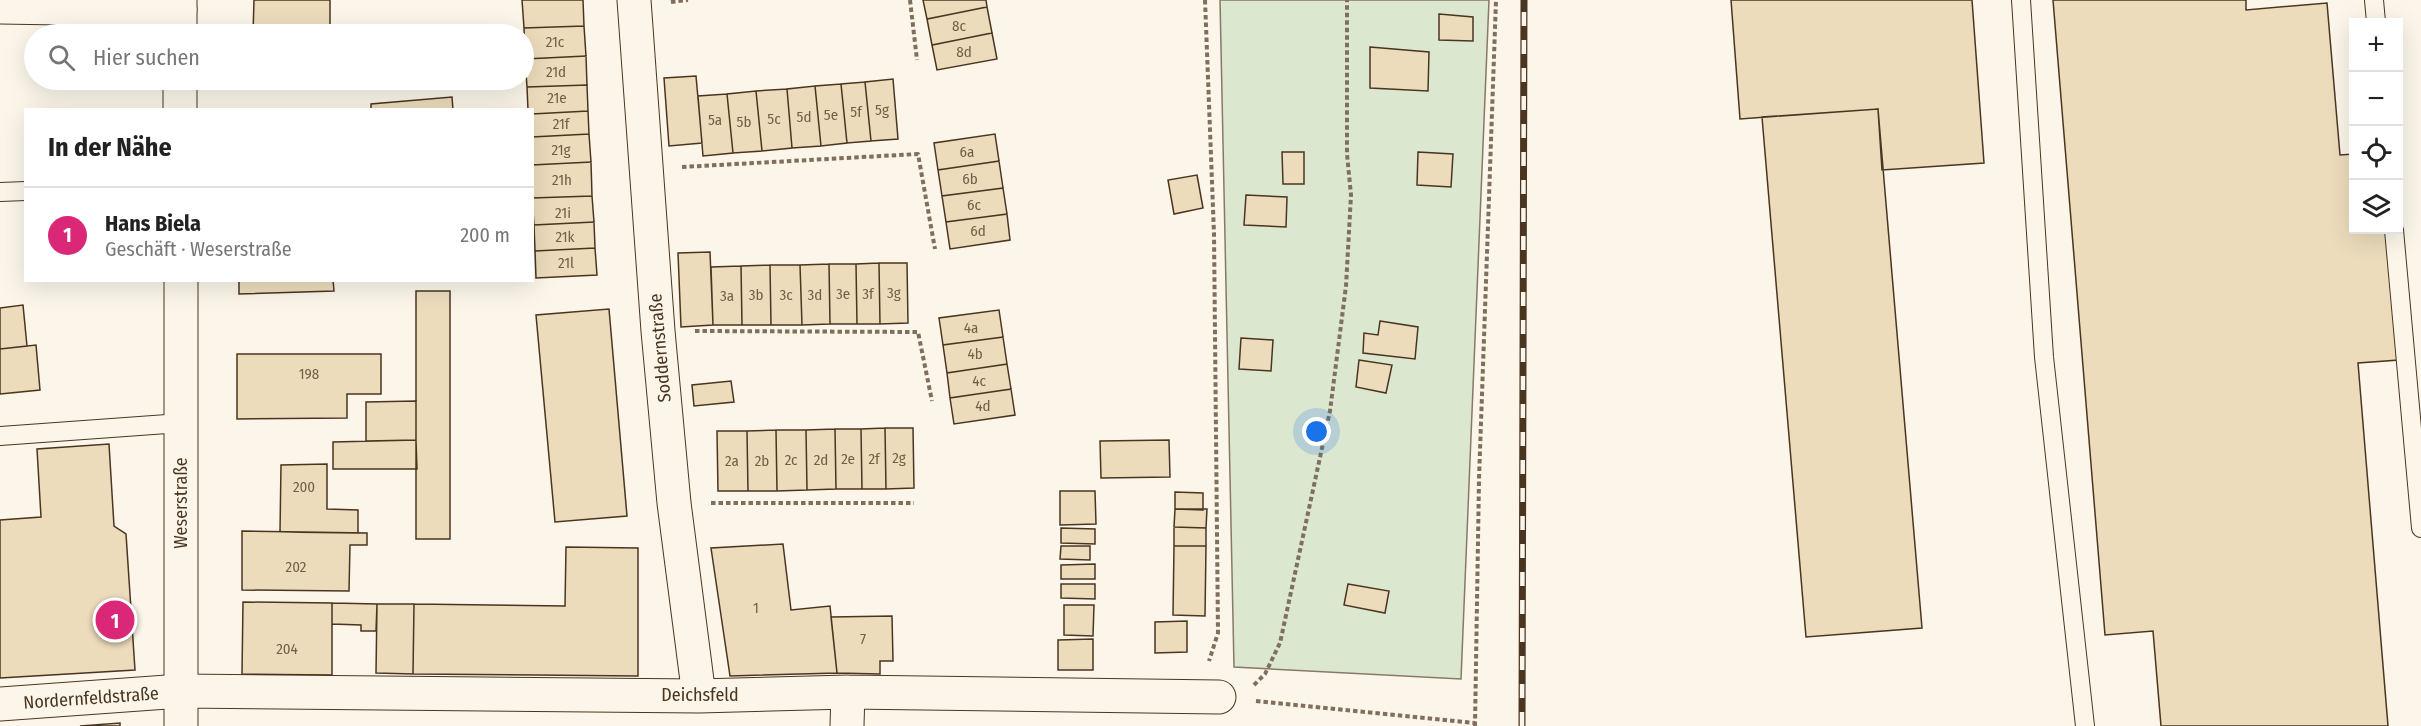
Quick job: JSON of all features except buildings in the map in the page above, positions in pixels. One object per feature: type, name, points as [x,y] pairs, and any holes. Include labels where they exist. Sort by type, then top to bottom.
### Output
[{"type":"street","name":"Soddernstraße","points":[[634,0],[658,331],[674,503],[699,696]]},
{"type":"street","points":[[0,7],[180,15]]},
{"type":"street","points":[[180,90],[180,108]]},
{"type":"street","name":"Weserstraße","points":[[181,282],[181,726]]},
{"type":"street","name":"Deichsfeld","points":[[181,691],[699,696],[848,692],[1219,697]]},
{"type":"street","name":"Nordernfeldstraße","points":[[0,704],[181,691]]},
{"type":"street","points":[[847,726],[848,692]]},
{"type":"lane","points":[[2021,0],[2044,357],[2085,726]]},
{"type":"lane","points":[[2374,0],[2376,18]]},
{"type":"lane","points":[[0,192],[24,191]]},
{"type":"lane","points":[[2394,234],[2421,528]]},
{"type":"lane","points":[[0,436],[181,423]]},
{"type":"path","points":[[910,0],[917,60]]},
{"type":"path","points":[[1184,695],[1208,666],[1218,633],[1214,234],[1205,0]]},
{"type":"path","points":[[1219,697],[1253,687],[1265,674],[1280,643],[1330,411],[1346,286],[1351,195],[1347,154],[1347,0]]},
{"type":"path","points":[[1219,697],[1475,724],[1479,468],[1496,0]]},
{"type":"path","points":[[648,169],[918,154],[935,249]]},
{"type":"path","points":[[658,331],[918,332],[932,401]]},
{"type":"path","points":[[674,503],[914,503]]},
{"type":"green space","points":[[1220,0],[1489,0],[1461,679],[1234,667]]},
{"type":"railway","points":[[1522,726],[1524,0]]},
{"type":"place","name":"Hans Biela","points":[[115,620]]}]
